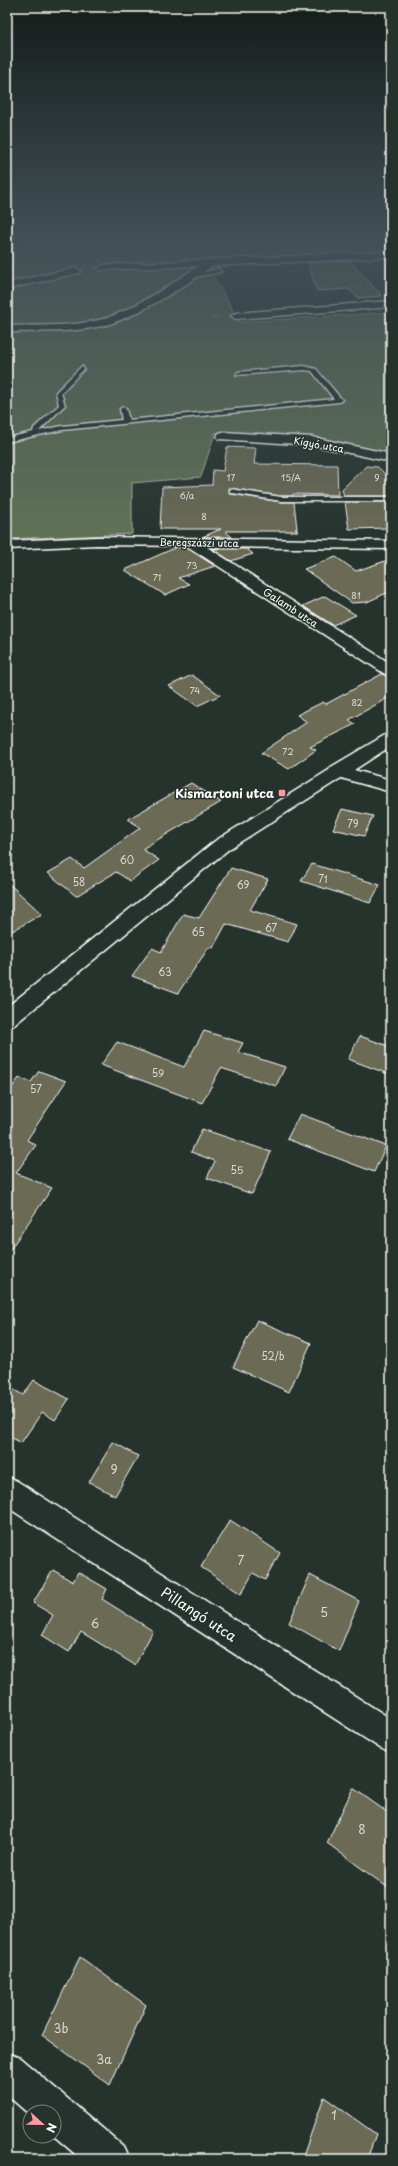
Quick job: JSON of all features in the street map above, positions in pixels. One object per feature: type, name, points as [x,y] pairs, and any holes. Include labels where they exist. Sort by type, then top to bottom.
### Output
[{"type":"street","name":"Kígyó utca","points":[[223,436],[312,441],[391,458]]},
{"type":"street","name":"Beregszászi utca","points":[[7,545],[97,541],[391,545]]},
{"type":"street","name":"Galamb utca","points":[[190,542],[391,671]]},
{"type":"street","points":[[7,1019],[222,844],[337,771],[391,739]]},
{"type":"street","points":[[337,771],[391,786]]},
{"type":"street","name":"Pillangó utca","points":[[7,1491],[391,1737]]},
{"type":"street","points":[[7,2071],[110,2159]]},
{"type":"lane","points":[[36,433],[36,429],[62,405],[58,393],[82,368]]},
{"type":"lane","points":[[7,440],[62,428],[338,400],[314,370],[304,368],[238,374]]},
{"type":"lane","points":[[123,409],[126,422]]},
{"type":"lane","points":[[233,491],[281,499],[391,499]]},
{"type":"green space","points":[[7,341],[391,341],[391,453],[324,439],[215,433],[201,477],[132,483],[132,534],[7,539]]},
{"type":"building","points":[[227,447],[256,448],[254,464],[337,465],[338,495],[293,494],[293,496],[281,496],[229,488],[230,494],[281,502],[294,502],[297,529],[295,529],[298,531],[225,531],[232,537],[202,537],[221,529],[160,529],[162,487],[212,485],[213,470],[223,471]]},
{"type":"building","points":[[366,466],[378,467],[385,474],[391,474],[391,496],[344,496],[342,489]]},
{"type":"building","points":[[345,502],[391,502],[391,528],[349,529]]},
{"type":"building","points":[[177,547],[187,548],[215,566],[178,578],[189,584],[165,595],[125,570]]},
{"type":"building","points":[[212,549],[247,549],[253,554],[231,561]]},
{"type":"building","points":[[336,557],[356,571],[391,559],[391,591],[367,602],[352,603],[304,569]]},
{"type":"building","points":[[325,596],[356,615],[333,625],[303,606]]},
{"type":"building","points":[[382,674],[391,677],[391,696],[349,720],[355,724],[310,747],[316,750],[289,769],[261,753],[307,722],[297,715],[323,702],[326,704]]},
{"type":"building","points":[[192,675],[220,695],[197,706],[169,686]]},
{"type":"building","points":[[191,783],[221,802],[142,849],[159,860],[130,881],[116,872],[76,896],[48,873],[72,859],[84,868],[140,828],[128,819]]},
{"type":"building","points":[[342,809],[373,816],[364,836],[333,829]]},
{"type":"building","points":[[312,864],[380,885],[370,903],[301,881]]},
{"type":"building","points":[[231,868],[268,879],[250,910],[297,924],[288,942],[226,924],[213,948],[209,947],[178,993],[132,976],[152,948],[161,952],[183,914],[199,918]]},
{"type":"building","points":[[7,882],[42,914],[7,934]]},
{"type":"building","points":[[204,1031],[243,1043],[238,1052],[285,1067],[276,1086],[221,1068],[202,1103],[101,1065],[117,1042],[184,1067]]},
{"type":"building","points":[[360,1036],[391,1047],[391,1075],[348,1059]]},
{"type":"building","points":[[39,1071],[66,1081],[27,1140],[36,1145],[16,1173],[52,1188],[7,1254],[7,1094],[19,1078],[31,1082]]},
{"type":"building","points":[[300,1114],[386,1146],[374,1172],[287,1139]]},
{"type":"building","points":[[202,1129],[271,1152],[252,1194],[207,1178],[215,1161],[191,1152]]},
{"type":"building","points":[[257,1320],[311,1343],[289,1392],[233,1367]]},
{"type":"building","points":[[34,1380],[69,1399],[55,1420],[42,1412],[21,1443],[7,1435],[7,1386],[23,1395]]},
{"type":"building","points":[[113,1442],[138,1456],[115,1496],[89,1482]]},
{"type":"building","points":[[230,1520],[280,1553],[265,1580],[253,1573],[241,1594],[201,1567]]},
{"type":"building","points":[[53,1570],[73,1582],[78,1572],[107,1589],[102,1599],[153,1631],[135,1665],[81,1632],[69,1652],[42,1635],[53,1615],[33,1603]]},
{"type":"building","points":[[310,1575],[359,1601],[339,1651],[289,1623]]},
{"type":"building","points":[[353,1788],[391,1815],[391,1890],[327,1843]]},
{"type":"building","points":[[80,1957],[146,2005],[110,2085],[42,2035]]},
{"type":"building","points":[[324,2097],[376,2134],[367,2159],[302,2159]]},
{"type":"place","name":"Kismartoni utca","points":[[282,793]]}]
